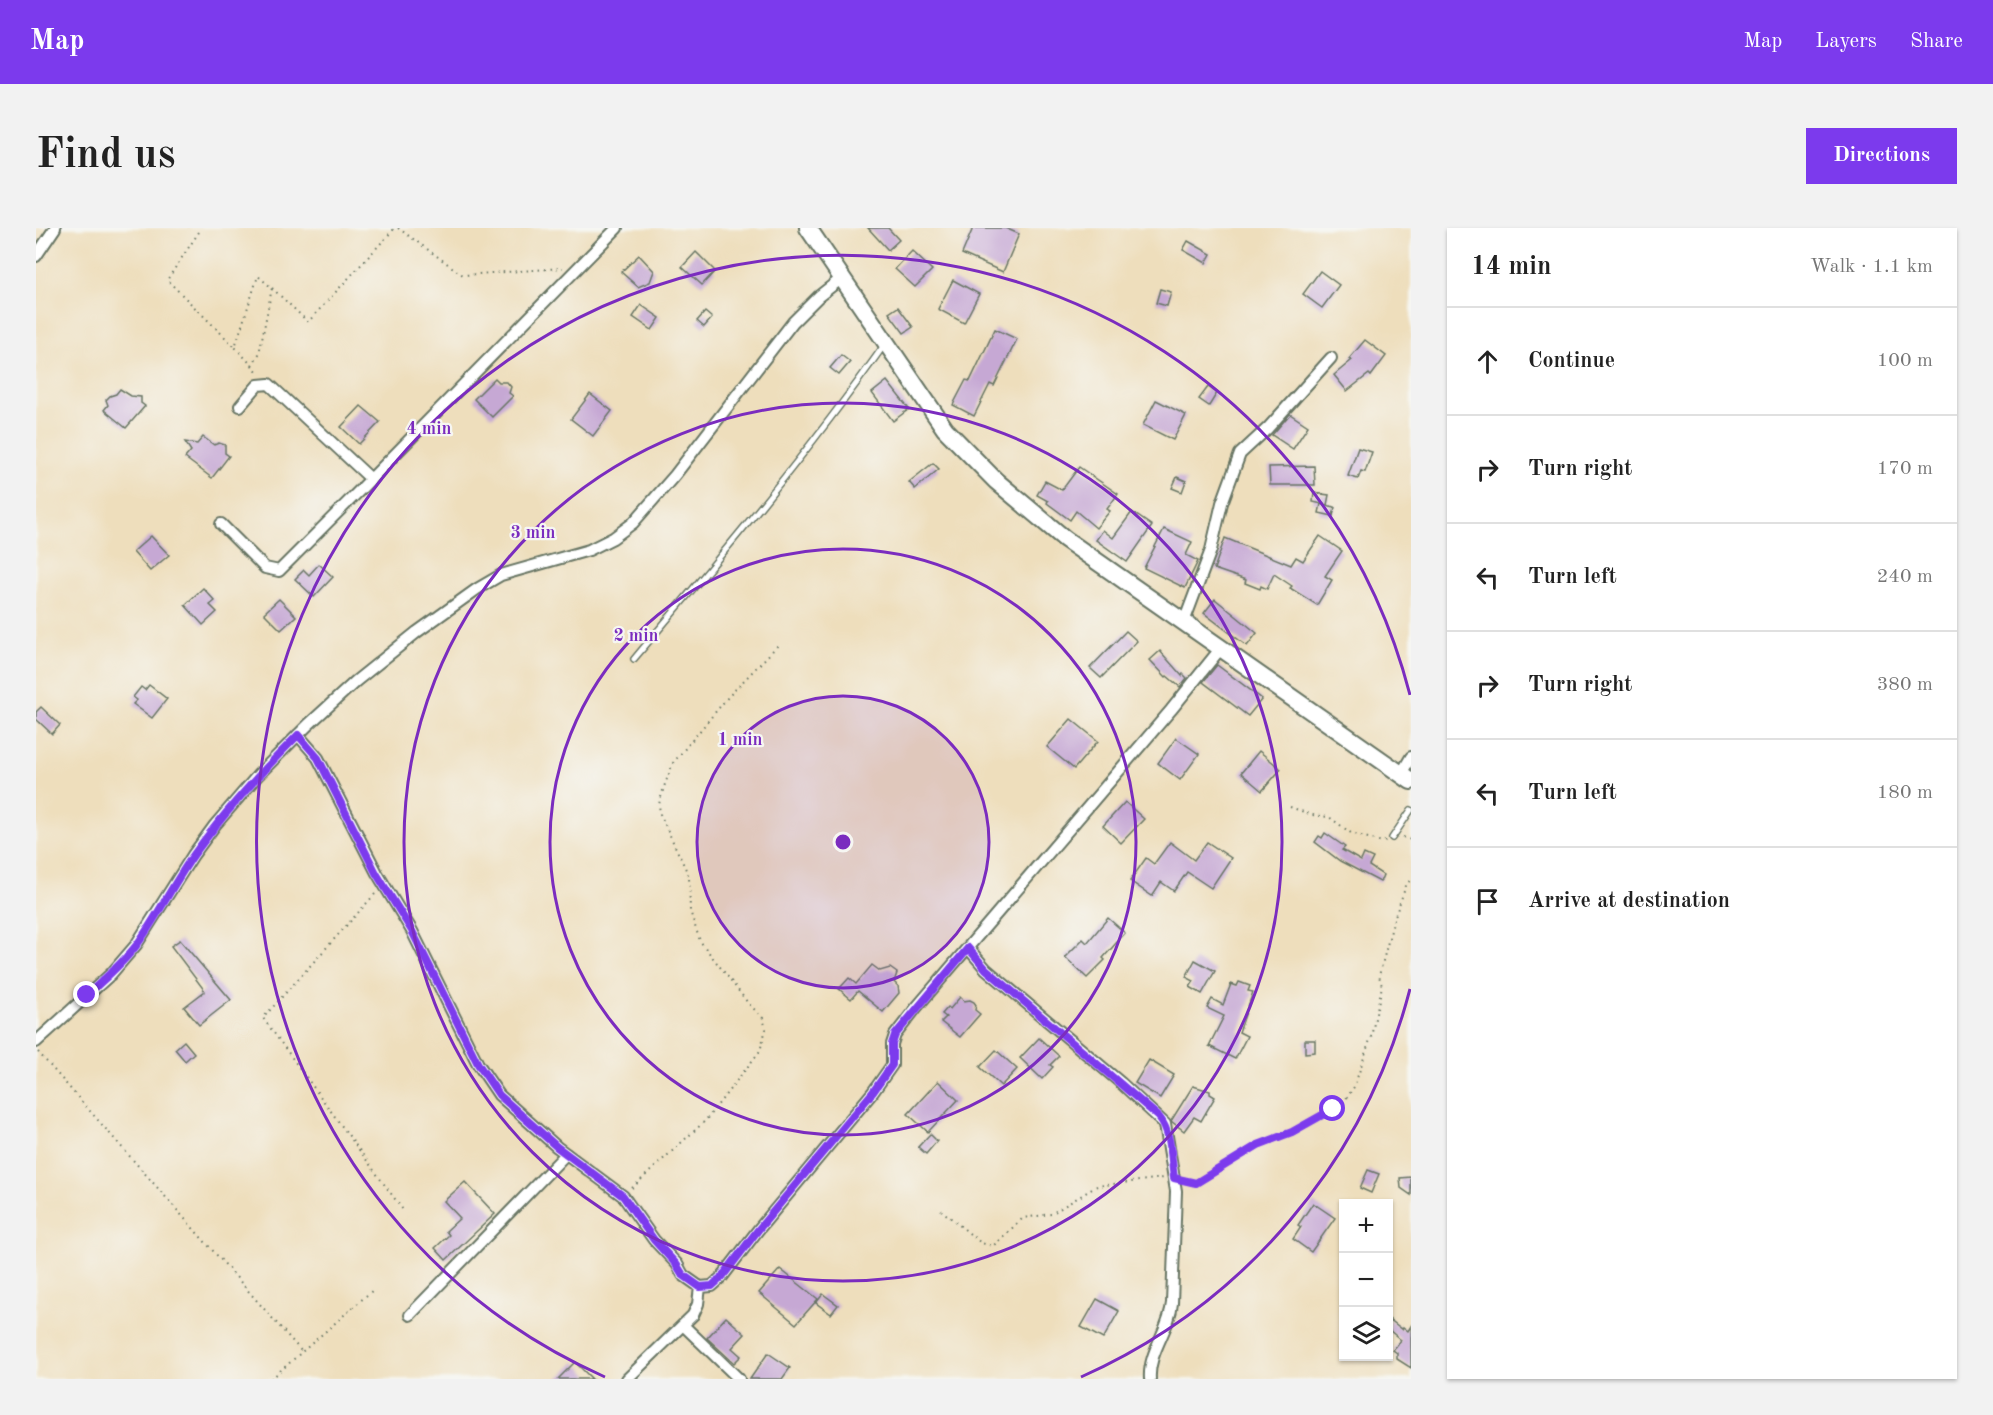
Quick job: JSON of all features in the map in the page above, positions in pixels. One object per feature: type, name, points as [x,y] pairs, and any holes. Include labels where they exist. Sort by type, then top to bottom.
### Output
[{"type":"highway","points":[[808,228],[945,429],[996,481],[1065,538],[1406,778]]},
{"type":"street","points":[[36,256],[55,228]]},
{"type":"street","points":[[221,524],[266,568],[279,571],[617,228]]},
{"type":"street","points":[[36,1042],[111,974],[136,945],[215,825],[258,775],[298,735],[356,681],[417,632],[477,589],[501,575],[522,567],[589,550],[613,538],[633,523],[675,475],[793,322],[819,296],[842,278]]},
{"type":"street","points":[[1184,622],[1211,550],[1222,503],[1240,454],[1268,428],[1331,358]]},
{"type":"street","points":[[240,406],[258,385],[269,384],[371,479]]},
{"type":"street","points":[[298,735],[318,758],[383,885],[412,931],[478,1064],[499,1095],[566,1154],[623,1196],[654,1240],[683,1275],[700,1287],[712,1286],[722,1277],[758,1230],[873,1092],[892,1065],[892,1044],[895,1035],[1221,648]]},
{"type":"street","points":[[1406,778],[1411,758]]},
{"type":"street","points":[[968,948],[986,969],[1165,1124],[1176,1191],[1171,1316],[1157,1347],[1150,1379]]},
{"type":"street","points":[[410,1315],[566,1154]]},
{"type":"street","points":[[627,1379],[693,1315],[698,1304],[700,1287]]},
{"type":"street","points":[[684,1326],[739,1379]]},
{"type":"lane","points":[[634,659],[836,414],[886,343]]},
{"type":"lane","points":[[1392,838],[1411,810]]},
{"type":"path","points":[[235,347],[258,276],[308,322],[397,228],[463,275],[579,266]]},
{"type":"path","points":[[199,232],[167,280],[269,384]]},
{"type":"path","points":[[252,365],[260,354],[272,288]]},
{"type":"path","points":[[623,1196],[705,1121],[760,1051],[766,1029],[764,1018],[740,993],[700,941],[690,910],[689,876],[660,814],[659,804],[673,763],[728,697],[780,643]]},
{"type":"path","points":[[1290,807],[1312,815],[1329,817],[1350,833],[1382,842],[1402,836],[1411,840]]},
{"type":"path","points":[[941,1210],[981,1243],[993,1246],[1023,1218],[1051,1214],[1097,1186],[1155,1178],[1174,1178],[1196,1183],[1258,1145],[1292,1132],[1343,1103],[1354,1087],[1371,1037],[1382,986],[1379,976],[1394,920],[1407,883],[1411,880]]},
{"type":"path","points":[[383,885],[263,1018],[403,1210]]},
{"type":"path","points":[[36,1050],[302,1352]]},
{"type":"path","points":[[271,1379],[374,1289]]},
{"type":"building","points":[[868,228],[888,228],[899,240],[888,250]]},
{"type":"building","points":[[973,228],[1005,228],[1019,234],[1003,272],[962,254]]},
{"type":"building","points":[[1188,241],[1211,254],[1206,263],[1183,250]]},
{"type":"building","points":[[912,251],[932,270],[915,287],[895,269]]},
{"type":"building","points":[[696,252],[715,271],[702,285],[682,267]]},
{"type":"building","points":[[639,255],[654,271],[650,282],[638,287],[621,272]]},
{"type":"building","points":[[1320,271],[1339,285],[1322,308],[1303,294]]},
{"type":"building","points":[[953,280],[979,294],[964,323],[938,309]]},
{"type":"building","points":[[1160,289],[1171,292],[1167,306],[1156,303]]},
{"type":"building","points":[[641,305],[660,318],[652,330],[633,317]]},
{"type":"building","points":[[898,307],[913,327],[904,333],[889,313]]},
{"type":"building","points":[[705,312],[712,318],[704,327],[697,321]]},
{"type":"building","points":[[995,329],[1017,339],[994,386],[990,384],[974,416],[953,405],[966,380],[970,381]]},
{"type":"building","points":[[1365,340],[1386,356],[1371,376],[1369,374],[1347,391],[1334,375],[1352,360],[1349,359]]},
{"type":"building","points":[[841,355],[850,362],[839,375],[830,368]]},
{"type":"building","points":[[495,378],[499,382],[507,382],[511,387],[509,393],[513,396],[492,417],[474,399]]},
{"type":"building","points":[[887,381],[909,409],[893,421],[872,393]]},
{"type":"building","points":[[1208,387],[1217,393],[1209,406],[1199,399]]},
{"type":"building","points":[[120,389],[131,396],[141,397],[141,403],[145,406],[126,428],[104,410],[108,405],[106,400]]},
{"type":"building","points":[[590,394],[612,411],[593,436],[571,419]]},
{"type":"building","points":[[1156,400],[1186,415],[1173,440],[1143,425]]},
{"type":"building","points":[[361,406],[380,422],[359,444],[341,427]]},
{"type":"building","points":[[1290,414],[1308,426],[1293,449],[1272,435]]},
{"type":"building","points":[[203,437],[214,445],[219,443],[225,445],[225,453],[229,456],[212,478],[185,458],[191,451],[185,442],[197,444]]},
{"type":"building","points":[[1358,448],[1372,452],[1365,472],[1361,471],[1358,479],[1348,476]]},
{"type":"building","points":[[933,463],[939,469],[915,489],[909,482]]},
{"type":"building","points":[[1314,466],[1315,485],[1270,485],[1269,467]]},
{"type":"building","points":[[1079,467],[1118,494],[1107,509],[1110,511],[1096,528],[1076,511],[1070,520],[1047,503],[1048,501],[1037,495],[1045,481],[1062,490]]},
{"type":"building","points":[[1177,477],[1186,481],[1182,492],[1172,488]]},
{"type":"building","points":[[1314,493],[1329,495],[1327,505],[1313,502]]},
{"type":"building","points":[[1321,504],[1335,507],[1333,516],[1319,513]]},
{"type":"building","points":[[1132,512],[1152,526],[1127,562],[1096,540],[1103,530],[1113,538]]},
{"type":"building","points":[[1164,529],[1192,542],[1186,555],[1198,561],[1185,588],[1144,568]]},
{"type":"building","points":[[151,536],[169,555],[150,571],[133,552]]},
{"type":"building","points":[[1320,536],[1342,551],[1325,576],[1332,580],[1317,605],[1290,588],[1292,586],[1274,574],[1267,589],[1261,586],[1260,589],[1245,583],[1246,580],[1214,569],[1225,538],[1291,565],[1296,557],[1303,561]]},
{"type":"building","points":[[319,564],[333,577],[314,597],[295,579],[304,570],[309,575]]},
{"type":"building","points":[[203,588],[215,601],[210,605],[217,612],[203,625],[185,605]]},
{"type":"building","points":[[279,599],[296,616],[281,630],[264,613]]},
{"type":"building","points":[[1215,599],[1257,633],[1247,646],[1204,613]]},
{"type":"building","points":[[1126,631],[1137,641],[1101,678],[1090,668]]},
{"type":"building","points":[[1160,651],[1182,676],[1183,674],[1187,678],[1180,687],[1166,677],[1150,660]]},
{"type":"building","points":[[1217,665],[1262,699],[1248,716],[1203,682]]},
{"type":"building","points":[[149,685],[167,699],[152,718],[133,704],[137,700],[133,697],[141,687],[145,690]]},
{"type":"building","points":[[41,707],[60,725],[52,734],[36,719],[36,712]]},
{"type":"building","points":[[1071,719],[1098,741],[1074,769],[1047,747]]},
{"type":"building","points":[[1176,738],[1199,754],[1180,780],[1158,763]]},
{"type":"building","points":[[1259,751],[1281,769],[1262,791],[1241,773]]},
{"type":"building","points":[[1125,802],[1144,819],[1121,843],[1103,826]]},
{"type":"building","points":[[1325,833],[1345,847],[1342,850],[1361,861],[1364,854],[1373,858],[1369,866],[1383,875],[1380,882],[1340,861],[1315,842]]},
{"type":"building","points":[[1170,842],[1194,860],[1207,842],[1231,858],[1211,888],[1187,872],[1174,891],[1161,882],[1152,896],[1130,881],[1146,858],[1154,864]]},
{"type":"building","points":[[1108,918],[1125,933],[1103,958],[1105,960],[1087,978],[1065,957],[1083,939],[1087,943]]},
{"type":"building","points":[[180,940],[231,1000],[199,1025],[184,1007],[205,991],[171,946]]},
{"type":"building","points":[[1195,960],[1215,971],[1202,994],[1190,987],[1194,981],[1186,977]]},
{"type":"building","points":[[872,965],[880,971],[890,968],[897,973],[894,982],[898,986],[899,993],[883,1012],[858,991],[851,999],[839,989],[849,978],[856,984]]},
{"type":"building","points":[[1239,982],[1250,986],[1248,991],[1253,992],[1239,1032],[1247,1036],[1235,1059],[1209,1046],[1224,1016],[1207,1008],[1212,999],[1223,1005],[1231,984],[1237,986]]},
{"type":"building","points":[[960,997],[964,1001],[974,1002],[975,1010],[980,1014],[960,1037],[941,1022],[946,1017],[942,1014],[948,1007],[950,1009]]},
{"type":"building","points":[[1039,1038],[1059,1056],[1050,1065],[1053,1067],[1042,1079],[1020,1058]]},
{"type":"building","points":[[1305,1040],[1315,1040],[1315,1052],[1305,1053]]},
{"type":"building","points":[[184,1041],[194,1053],[185,1061],[175,1049]]},
{"type":"building","points":[[996,1050],[1017,1069],[1001,1086],[980,1067]]},
{"type":"building","points":[[1149,1060],[1174,1075],[1160,1098],[1135,1083]]},
{"type":"building","points":[[938,1081],[958,1100],[928,1132],[908,1114]]},
{"type":"building","points":[[1193,1086],[1210,1091],[1210,1094],[1215,1097],[1201,1121],[1194,1117],[1184,1131],[1171,1121]]},
{"type":"building","points":[[930,1134],[937,1141],[926,1154],[918,1147]]},
{"type":"building","points":[[1368,1170],[1379,1174],[1371,1193],[1360,1188]]},
{"type":"building","points":[[1411,1177],[1411,1195],[1401,1188],[1400,1178]]},
{"type":"building","points":[[465,1182],[495,1214],[446,1260],[435,1248],[449,1235],[446,1231],[460,1218],[444,1201]]},
{"type":"building","points":[[1313,1203],[1335,1218],[1311,1252],[1293,1239],[1301,1227],[1298,1225]]},
{"type":"building","points":[[780,1269],[818,1299],[796,1324],[759,1293]]},
{"type":"building","points":[[823,1294],[838,1305],[831,1314],[816,1303]]},
{"type":"building","points":[[1097,1299],[1119,1311],[1103,1339],[1081,1327]]},
{"type":"building","points":[[726,1317],[745,1334],[732,1348],[741,1356],[734,1363],[707,1338]]},
{"type":"building","points":[[1393,1322],[1408,1331],[1411,1326],[1411,1368],[1397,1359],[1397,1353],[1393,1350],[1401,1340],[1393,1333]]},
{"type":"building","points":[[768,1353],[790,1368],[782,1379],[750,1379]]},
{"type":"building","points":[[575,1362],[592,1379],[558,1379]]},
{"type":"route","points":[[87,995],[111,974],[136,945],[215,825],[258,775],[298,735],[318,758],[376,873],[412,931],[478,1064],[490,1083],[499,1095],[557,1147],[623,1196],[654,1240],[683,1275],[700,1287],[712,1286],[722,1277],[758,1230],[873,1092],[892,1065],[892,1044],[895,1035],[968,948],[986,969],[1159,1117],[1165,1124],[1168,1135],[1174,1178],[1196,1183],[1258,1145],[1292,1132],[1333,1109]]}]
